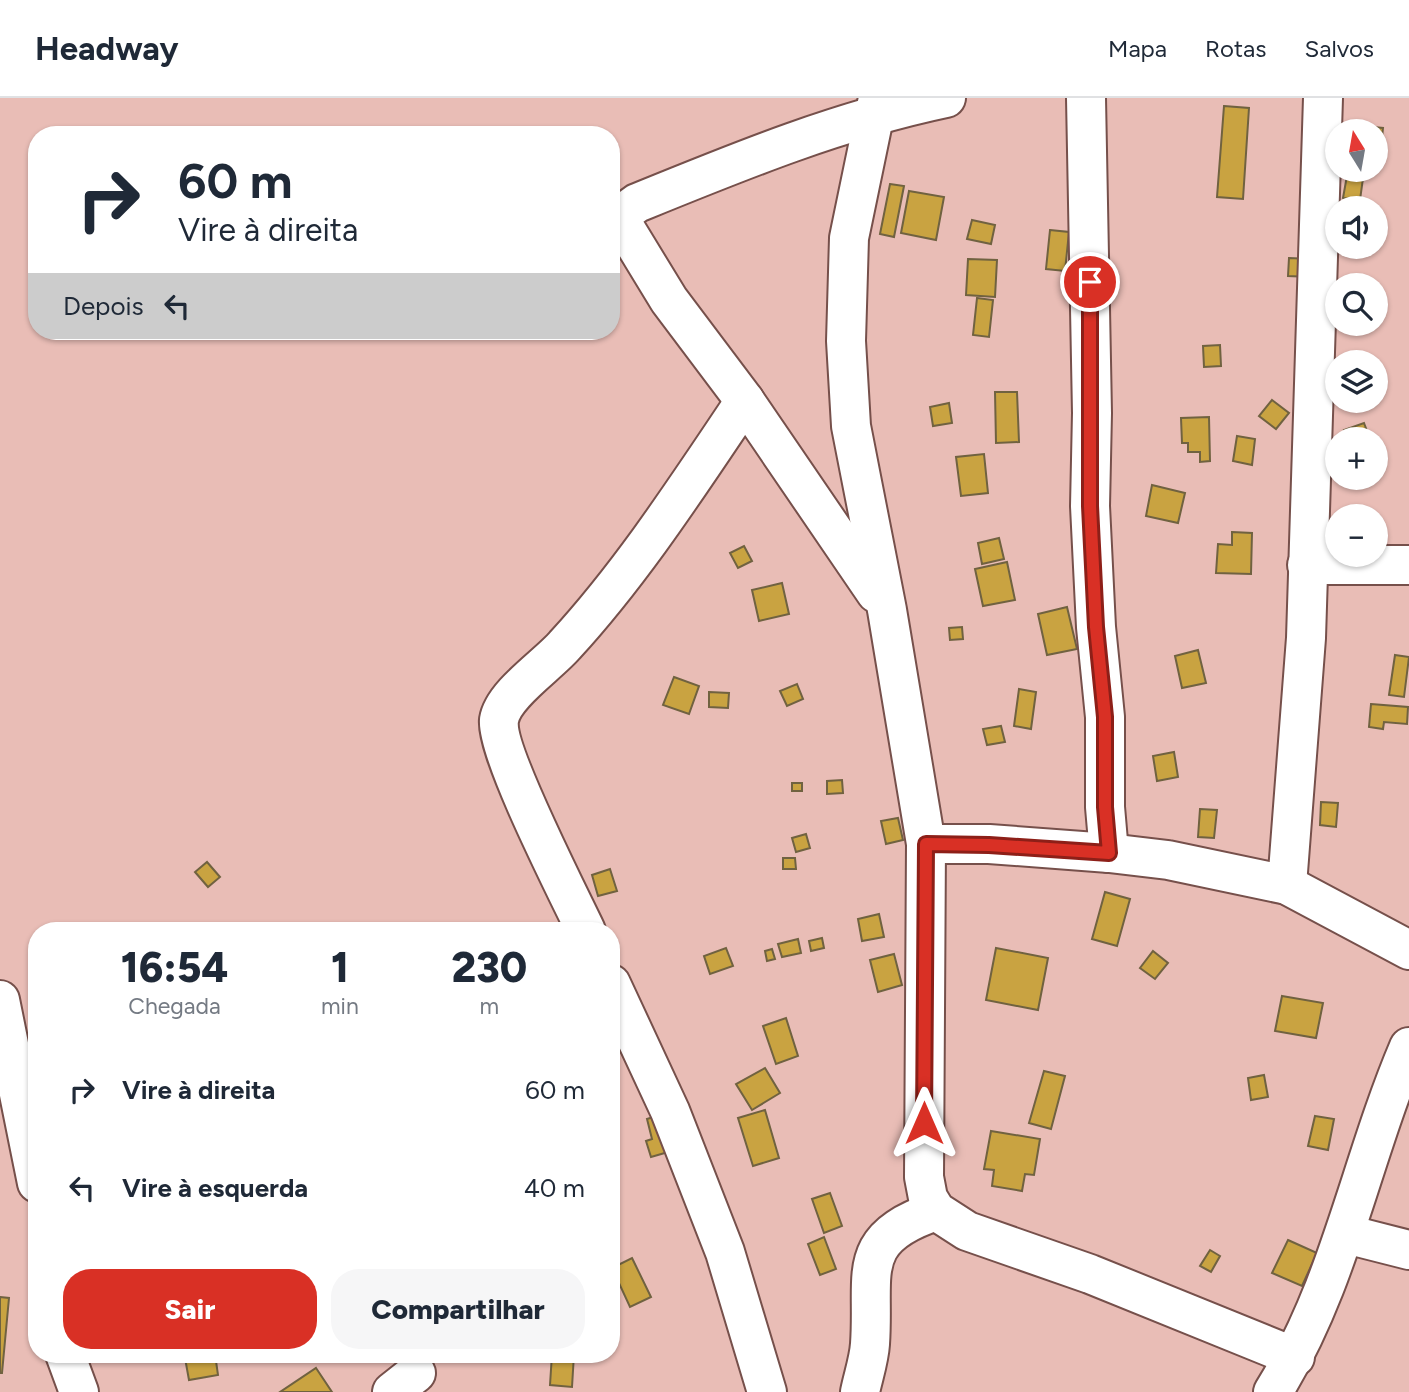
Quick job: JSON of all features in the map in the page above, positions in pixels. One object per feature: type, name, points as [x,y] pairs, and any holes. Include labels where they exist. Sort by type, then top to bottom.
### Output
[{"type":"street","points":[[887,610],[745,401],[669,300],[622,223],[625,211],[637,203],[876,105],[946,98]]},
{"type":"street","points":[[1086,98],[1092,413],[1090,506],[1096,627],[1105,717],[1105,807],[1109,853]]},
{"type":"street","points":[[1287,885],[1306,638],[1323,98]]},
{"type":"street","points":[[876,105],[849,238],[846,341],[851,426],[887,610],[926,844],[924,1177],[928,1198],[936,1211],[967,1231],[1090,1274],[1294,1357]]},
{"type":"street","points":[[582,922],[508,762],[499,721],[510,699],[565,645],[663,522],[745,401]]},
{"type":"street","points":[[1307,565],[1409,565]]},
{"type":"street","points":[[926,844],[1109,853],[1168,860],[1287,885],[1409,950]]},
{"type":"street","points":[[0,1000],[28,1138]]},
{"type":"street","points":[[620,1003],[670,1111],[725,1252],[767,1392]]},
{"type":"street","points":[[1273,1392],[1294,1357],[1325,1292],[1409,1047]]},
{"type":"street","points":[[859,1392],[870,1345],[869,1293],[873,1262],[885,1236],[906,1221],[936,1211]]},
{"type":"street","points":[[1346,1234],[1409,1251]]},
{"type":"street","points":[[68,1363],[79,1392]]},
{"type":"building","points":[[1224,106],[1249,108],[1243,199],[1217,197]]},
{"type":"building","points":[[1346,182],[1362,182],[1361,196],[1343,196]]},
{"type":"building","points":[[890,184],[904,186],[894,237],[880,234]]},
{"type":"building","points":[[909,191],[944,197],[936,240],[901,233]]},
{"type":"building","points":[[972,220],[995,225],[991,244],[967,239]]},
{"type":"building","points":[[1050,230],[1069,232],[1065,271],[1046,269]]},
{"type":"building","points":[[1289,258],[1310,259],[1310,277],[1288,276]]},
{"type":"building","points":[[968,259],[997,260],[995,297],[966,295]]},
{"type":"building","points":[[977,298],[993,300],[989,337],[973,335]]},
{"type":"building","points":[[1220,345],[1221,366],[1204,367],[1203,346]]},
{"type":"building","points":[[995,392],[1017,392],[1019,442],[996,443]]},
{"type":"building","points":[[1272,400],[1289,413],[1276,429],[1259,416]]},
{"type":"building","points":[[949,403],[952,423],[933,426],[930,407]]},
{"type":"building","points":[[1209,417],[1210,461],[1200,462],[1200,452],[1188,452],[1188,443],[1182,443],[1181,418]]},
{"type":"building","points":[[1237,436],[1255,439],[1252,465],[1233,461]]},
{"type":"building","points":[[984,454],[988,493],[961,496],[956,457]]},
{"type":"building","points":[[1152,485],[1185,493],[1178,523],[1146,516]]},
{"type":"building","points":[[1232,532],[1252,533],[1251,574],[1216,573],[1218,544],[1232,545]]},
{"type":"building","points":[[999,538],[1004,559],[982,564],[978,543]]},
{"type":"building","points":[[744,546],[752,561],[738,568],[730,553]]},
{"type":"building","points":[[1007,562],[1015,600],[983,606],[975,569]]},
{"type":"building","points":[[782,583],[789,614],[759,621],[752,590]]},
{"type":"building","points":[[1067,607],[1077,649],[1047,655],[1038,614]]},
{"type":"building","points":[[962,627],[963,639],[950,640],[949,628]]},
{"type":"building","points":[[1198,650],[1206,683],[1182,688],[1175,656]]},
{"type":"building","points":[[1395,655],[1409,657],[1404,697],[1389,695]]},
{"type":"building","points":[[674,677],[699,686],[689,714],[663,705]]},
{"type":"building","points":[[797,684],[803,699],[787,706],[780,691]]},
{"type":"building","points":[[1019,689],[1036,692],[1031,729],[1014,726]]},
{"type":"building","points":[[709,692],[729,693],[728,708],[709,707]]},
{"type":"building","points":[[1371,704],[1408,707],[1407,724],[1384,722],[1383,729],[1369,727]]},
{"type":"building","points":[[1001,726],[1005,742],[987,745],[983,729]]},
{"type":"building","points":[[1174,752],[1178,777],[1157,781],[1153,756]]},
{"type":"building","points":[[842,780],[843,793],[827,794],[827,781]]},
{"type":"building","points":[[792,783],[802,783],[802,791],[792,791]]},
{"type":"building","points":[[1321,802],[1338,803],[1336,827],[1320,825]]},
{"type":"building","points":[[1200,809],[1217,810],[1214,838],[1198,837]]},
{"type":"building","points":[[898,818],[903,840],[886,844],[881,821]]},
{"type":"building","points":[[806,834],[810,848],[796,852],[792,838]]},
{"type":"building","points":[[783,858],[795,858],[796,869],[783,869]]},
{"type":"building","points":[[207,862],[220,877],[208,887],[195,872]]},
{"type":"building","points":[[610,869],[617,891],[598,896],[592,875]]},
{"type":"building","points":[[1105,892],[1130,899],[1117,946],[1092,939]]},
{"type":"building","points":[[879,914],[884,937],[862,941],[858,919]]},
{"type":"building","points":[[822,938],[824,948],[811,951],[809,941]]},
{"type":"building","points":[[798,939],[801,953],[782,957],[778,944]]},
{"type":"building","points":[[726,948],[733,966],[710,974],[704,956]]},
{"type":"building","points":[[996,948],[1048,958],[1038,1010],[986,1000]]},
{"type":"building","points":[[772,949],[775,959],[767,961],[765,951]]},
{"type":"building","points":[[1153,951],[1168,963],[1155,979],[1140,968]]},
{"type":"building","points":[[894,954],[902,985],[878,992],[870,960]]},
{"type":"building","points":[[1282,996],[1323,1003],[1316,1038],[1275,1031]]},
{"type":"building","points":[[786,1018],[798,1056],[776,1064],[763,1026]]},
{"type":"building","points":[[765,1068],[780,1093],[752,1110],[736,1084]]},
{"type":"building","points":[[1044,1071],[1065,1076],[1051,1129],[1029,1123]]},
{"type":"building","points":[[1264,1075],[1268,1097],[1251,1100],[1248,1078]]},
{"type":"building","points":[[765,1110],[779,1158],[753,1166],[738,1118]]},
{"type":"building","points":[[663,1114],[675,1150],[651,1157],[646,1141],[652,1139],[647,1119]]},
{"type":"building","points":[[1315,1116],[1334,1119],[1328,1150],[1308,1146]]},
{"type":"building","points":[[991,1131],[1040,1139],[1034,1175],[1025,1174],[1022,1191],[992,1186],[994,1170],[984,1169]]},
{"type":"building","points":[[830,1193],[842,1226],[824,1233],[812,1199]]},
{"type":"building","points":[[824,1237],[836,1269],[820,1275],[808,1244]]},
{"type":"building","points":[[1288,1240],[1317,1253],[1302,1286],[1272,1273]]},
{"type":"building","points":[[1210,1250],[1220,1256],[1211,1272],[1200,1266]]},
{"type":"building","points":[[632,1258],[651,1297],[630,1307],[620,1285],[620,1264]]},
{"type":"building","points":[[0,1297],[9,1298],[2,1373],[0,1373]]},
{"type":"building","points":[[186,1363],[216,1363],[218,1375],[189,1380]]},
{"type":"building","points":[[551,1363],[573,1363],[572,1387],[550,1385]]},
{"type":"building","points":[[316,1368],[332,1392],[280,1392]]},
{"type":"route","points":[[924,1123],[926,844],[1109,853],[1105,807],[1105,717],[1096,627],[1090,506],[1090,282]]}]
